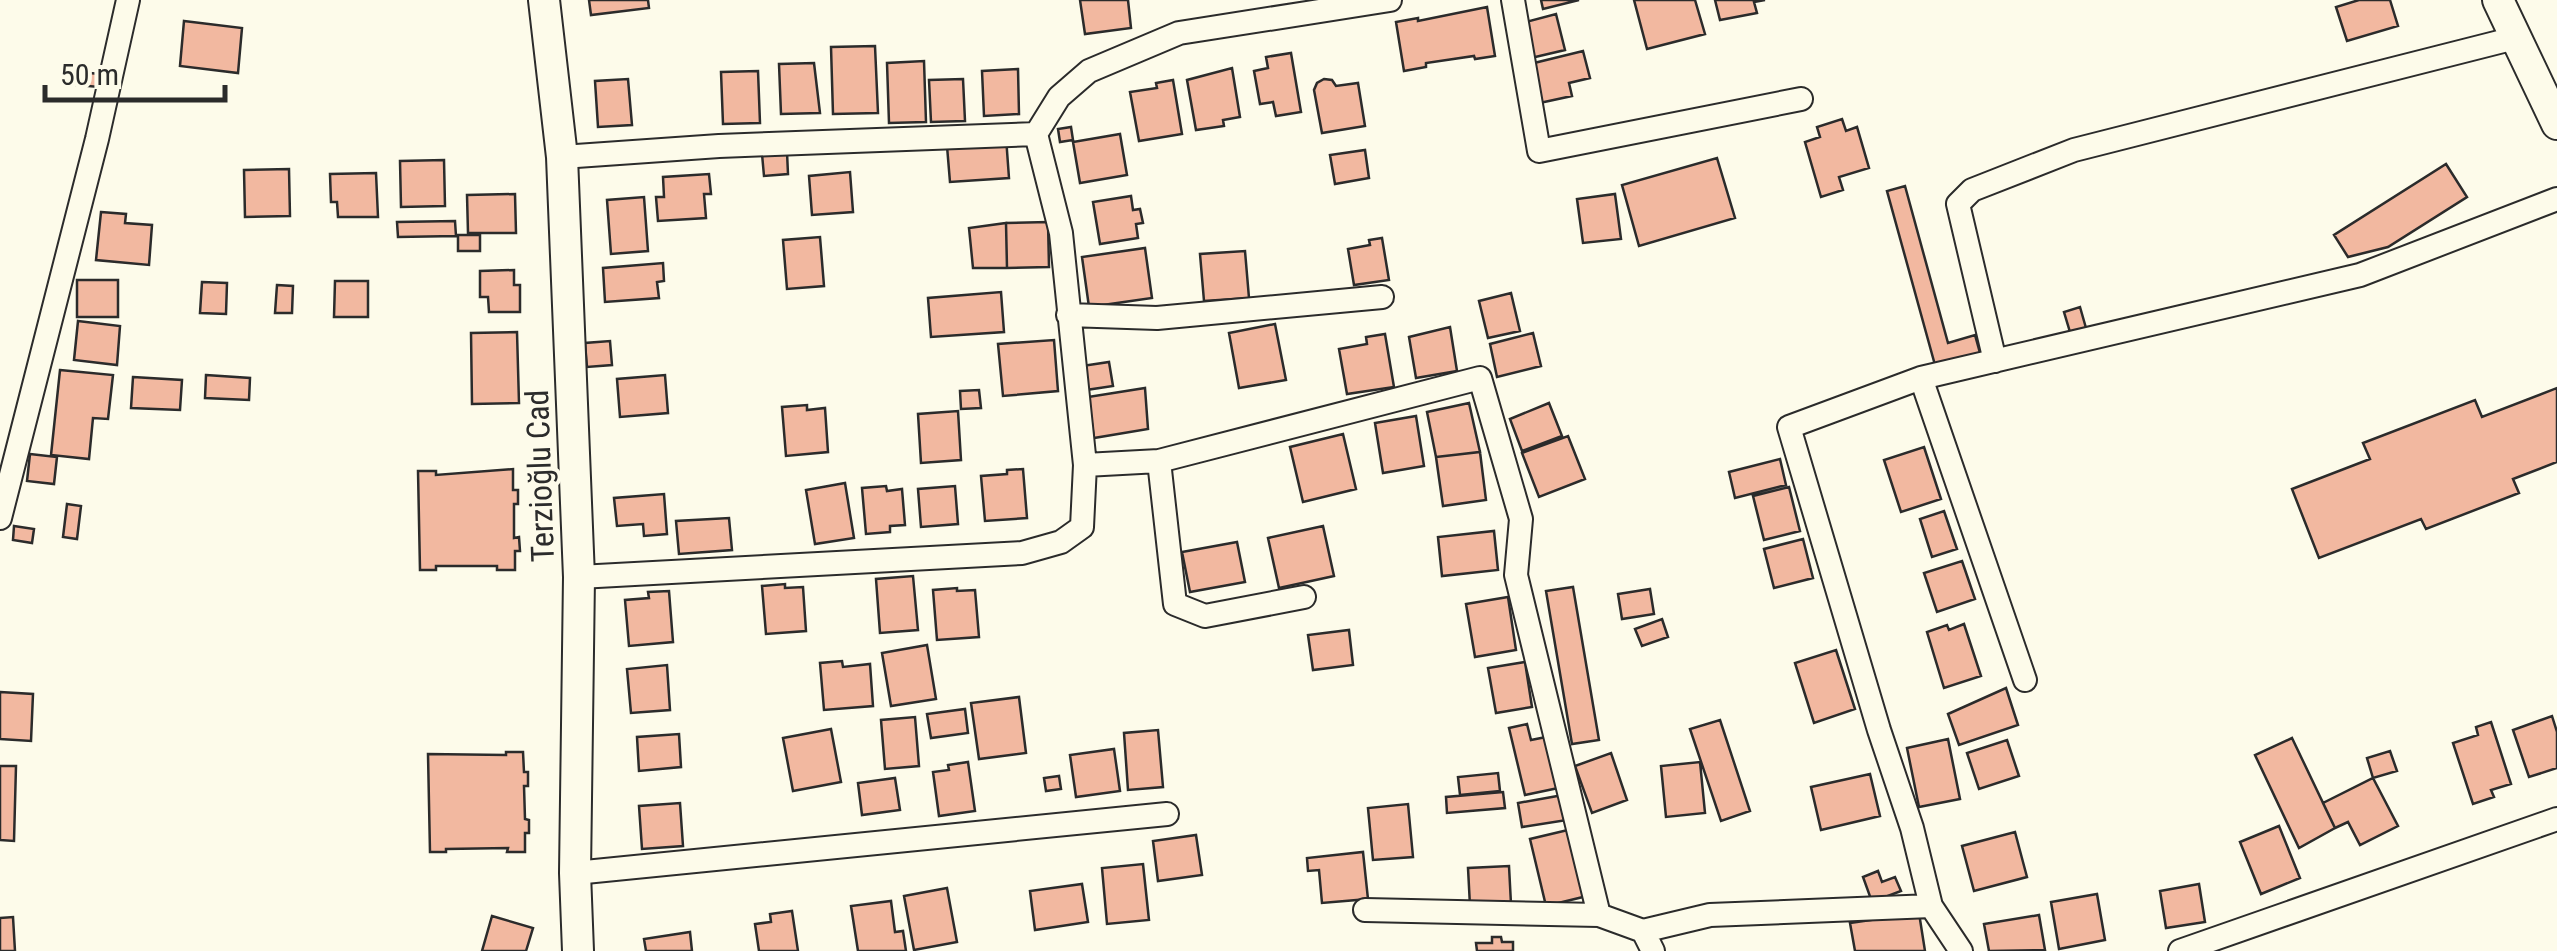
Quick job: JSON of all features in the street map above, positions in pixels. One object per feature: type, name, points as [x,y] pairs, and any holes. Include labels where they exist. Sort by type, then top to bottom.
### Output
[{"type":"street","points":[[0,518],[128,0]]},
{"type":"street","name":"Terzioğlu Cad","points":[[544,0],[562,158],[579,577],[575,873],[578,951]]},
{"type":"street","points":[[579,577],[1022,553],[1060,542],[1082,528],[1085,466],[1061,233],[1036,134],[1059,97],[1089,70],[1179,33],[1390,0]]},
{"type":"street","points":[[1513,0],[1539,151],[1801,99]]},
{"type":"street","points":[[2499,0],[2557,124]]},
{"type":"street","points":[[1995,361],[1958,204],[1972,190],[2074,150],[2515,38]]},
{"type":"street","points":[[562,158],[719,146],[1036,134]]},
{"type":"street","points":[[1961,951],[1931,906],[1912,828],[1789,427],[1921,378],[2360,275],[2557,199]]},
{"type":"street","points":[[1068,314],[1156,318],[1382,298]]},
{"type":"street","points":[[1085,466],[1160,461],[1480,378],[1521,519],[1516,574],[1599,915]]},
{"type":"street","points":[[1921,378],[2025,680]]},
{"type":"street","points":[[1160,461],[1175,604],[1205,616],[1304,598]]},
{"type":"street","points":[[575,873],[1166,814]]},
{"type":"street","points":[[2180,951],[2557,819]]},
{"type":"street","points":[[1365,910],[1599,915],[1648,941],[1710,915],[1931,906]]},
{"type":"building","points":[[589,0],[648,0],[649,8],[591,15]]},
{"type":"building","points":[[1080,0],[1128,0],[1131,28],[1085,34]]},
{"type":"building","points":[[1541,0],[1579,0],[1543,9]]},
{"type":"building","points":[[1634,0],[1695,0],[1705,34],[1647,49]]},
{"type":"building","points":[[1715,0],[1765,0],[1754,2],[1757,13],[1720,20]]},
{"type":"building","points":[[2359,0],[2390,0],[2398,26],[2347,41],[2336,7]]},
{"type":"building","points":[[1487,7],[1495,56],[1426,63],[1426,67],[1404,71],[1396,22]]},
{"type":"building","points":[[1556,14],[1565,50],[1531,58],[1522,23]]},
{"type":"building","points":[[184,21],[242,28],[238,73],[180,66]]},
{"type":"building","points":[[875,46],[878,113],[833,114],[831,47]]},
{"type":"building","points":[[1583,51],[1590,78],[1569,83],[1572,96],[1535,104],[1526,65]]},
{"type":"building","points":[[1291,53],[1301,112],[1276,116],[1273,102],[1260,104],[1254,71],[1268,68],[1266,57]]},
{"type":"building","points":[[924,61],[926,122],[889,123],[887,63]]},
{"type":"building","points":[[814,63],[820,113],[781,114],[779,64]]},
{"type":"building","points":[[1232,68],[1240,117],[1223,120],[1224,126],[1196,130],[1187,80]]},
{"type":"building","points":[[1018,69],[1019,114],[984,116],[982,71]]},
{"type":"building","points":[[758,71],[760,123],[723,124],[721,72]]},
{"type":"building","points":[[78,72],[100,74],[99,87],[77,85]]},
{"type":"building","points":[[628,79],[632,125],[598,127],[595,81]]},
{"type":"building","points":[[963,79],[965,121],[931,122],[929,80]]},
{"type":"building","points":[[1324,79],[1332,80],[1336,86],[1358,83],[1365,126],[1322,133],[1314,90]]},
{"type":"building","points":[[1173,80],[1182,134],[1139,141],[1130,92],[1157,88],[1156,83]]},
{"type":"building","points":[[1842,119],[1846,131],[1857,127],[1869,168],[1839,177],[1843,190],[1821,197],[1805,142],[1820,137],[1817,127]]},
{"type":"building","points":[[1071,127],[1073,140],[1060,142],[1058,129]]},
{"type":"building","points":[[1120,134],[1127,175],[1080,183],[1073,142]]},
{"type":"building","points":[[1006,137],[1009,178],[950,182],[947,146]]},
{"type":"building","points":[[1365,150],[1369,178],[1335,184],[1330,155]]},
{"type":"building","points":[[787,152],[788,174],[764,176],[762,154]]},
{"type":"building","points":[[1717,158],[1735,218],[1639,246],[1622,185]]},
{"type":"building","points":[[444,160],[445,206],[401,207],[400,161]]},
{"type":"building","points":[[2446,164],[2467,197],[2388,247],[2348,257],[2334,235]]},
{"type":"building","points":[[289,169],[290,216],[245,217],[244,170]]},
{"type":"building","points":[[850,172],[853,212],[812,215],[809,176]]},
{"type":"building","points":[[376,173],[378,217],[338,217],[337,202],[331,202],[330,174]]},
{"type":"building","points":[[709,174],[711,194],[704,194],[706,218],[658,221],[656,197],[664,197],[663,177]]},
{"type":"building","points":[[1905,186],[1948,343],[1975,335],[1980,353],[1935,365],[1887,191]]},
{"type":"building","points":[[515,194],[516,233],[468,233],[467,195]]},
{"type":"building","points":[[1615,194],[1621,239],[1583,243],[1577,199]]},
{"type":"building","points":[[1131,196],[1133,210],[1140,209],[1143,223],[1136,224],[1138,238],[1100,244],[1093,202]]},
{"type":"building","points":[[644,197],[648,251],[611,254],[607,200]]},
{"type":"building","points":[[101,212],[126,214],[125,223],[152,225],[149,265],[96,260]]},
{"type":"building","points":[[455,221],[456,236],[398,237],[397,222]]},
{"type":"building","points":[[1048,222],[1049,267],[1007,268],[1006,223]]},
{"type":"building","points":[[1006,223],[1007,268],[973,268],[969,228]]},
{"type":"building","points":[[458,235],[480,235],[480,251],[458,251]]},
{"type":"building","points":[[820,237],[824,286],[787,289],[783,240]]},
{"type":"building","points":[[1382,238],[1389,280],[1354,285],[1348,249]]},
{"type":"building","points":[[1145,248],[1152,298],[1089,307],[1082,257]]},
{"type":"building","points":[[1245,251],[1249,298],[1204,301],[1200,254]]},
{"type":"building","points":[[663,263],[664,281],[657,282],[659,298],[605,302],[603,268]]},
{"type":"building","points":[[514,270],[514,285],[520,285],[520,312],[489,312],[488,297],[480,297],[480,271]]},
{"type":"building","points":[[77,280],[118,280],[118,317],[77,317]]},
{"type":"building","points":[[335,281],[368,281],[368,317],[334,317]]},
{"type":"building","points":[[202,282],[227,283],[226,314],[200,313]]},
{"type":"building","points":[[277,285],[293,286],[292,313],[275,313]]},
{"type":"building","points":[[1001,292],[1004,332],[931,337],[928,298]]},
{"type":"building","points":[[1511,293],[1520,331],[1488,338],[1479,301]]},
{"type":"building","points":[[2080,307],[2086,328],[2070,332],[2064,312]]},
{"type":"building","points":[[78,321],[120,326],[117,365],[74,360]]},
{"type":"building","points":[[1275,324],[1286,380],[1239,388],[1229,333]]},
{"type":"building","points":[[1450,327],[1457,371],[1416,378],[1409,337]]},
{"type":"building","points":[[517,332],[519,403],[472,404],[471,333]]},
{"type":"building","points":[[1533,333],[1541,366],[1497,377],[1490,344]]},
{"type":"building","points":[[1385,334],[1394,387],[1347,394],[1339,349],[1367,344],[1366,337]]},
{"type":"building","points":[[1054,340],[1058,391],[1003,396],[998,344]]},
{"type":"building","points":[[610,341],[612,365],[587,367],[585,343]]},
{"type":"building","points":[[1109,362],[1113,386],[1086,390],[1082,366]]},
{"type":"building","points":[[60,370],[113,375],[108,419],[93,418],[89,459],[51,455]]},
{"type":"building","points":[[206,375],[250,378],[249,400],[205,398]]},
{"type":"building","points":[[665,375],[668,413],[620,417],[617,379]]},
{"type":"building","points":[[133,377],[182,380],[180,410],[131,408]]},
{"type":"building","points":[[1145,388],[1148,429],[1094,438],[1088,397]]},
{"type":"building","points":[[2557,388],[2557,462],[2513,479],[2519,493],[2426,529],[2421,519],[2319,558],[2292,489],[2370,459],[2363,443],[2475,400],[2482,417]]},
{"type":"building","points":[[979,390],[981,408],[961,409],[960,391]]},
{"type":"building","points":[[1469,403],[1480,452],[1436,457],[1427,412]]},
{"type":"building","points":[[1549,403],[1562,436],[1522,451],[1510,419]]},
{"type":"building","points":[[807,405],[807,410],[825,408],[828,452],[786,456],[782,407]]},
{"type":"building","points":[[958,411],[961,460],[921,463],[918,414]]},
{"type":"building","points":[[1416,416],[1424,466],[1383,473],[1375,423]]},
{"type":"building","points":[[1343,434],[1356,489],[1303,502],[1290,447]]},
{"type":"building","points":[[1568,436],[1585,479],[1539,497],[1522,453]]},
{"type":"building","points":[[1924,447],[1941,499],[1901,512],[1884,460]]},
{"type":"building","points":[[1480,452],[1486,500],[1443,506],[1436,457]]},
{"type":"building","points":[[30,454],[57,457],[54,484],[27,481]]},
{"type":"building","points":[[1780,459],[1786,485],[1735,498],[1729,472]]},
{"type":"building","points":[[513,469],[513,490],[518,490],[514,538],[519,537],[520,551],[515,551],[515,570],[497,570],[497,566],[436,566],[436,570],[420,570],[418,471],[436,471],[436,475]]},
{"type":"building","points":[[1023,469],[1027,518],[985,521],[981,476]]},
{"type":"building","points":[[845,483],[854,538],[815,544],[806,490]]},
{"type":"building","points":[[886,486],[887,491],[902,489],[905,525],[890,526],[890,532],[866,534],[862,488]]},
{"type":"building","points":[[955,486],[958,524],[921,527],[918,489]]},
{"type":"building","points":[[1789,487],[1800,531],[1764,540],[1753,496]]},
{"type":"building","points":[[664,494],[667,534],[644,536],[643,524],[617,526],[614,498]]},
{"type":"building","points":[[67,504],[81,506],[77,539],[63,537]]},
{"type":"building","points":[[1944,511],[1957,549],[1932,557],[1920,519]]},
{"type":"building","points":[[729,518],[732,550],[679,554],[676,521]]},
{"type":"building","points":[[14,526],[34,529],[32,543],[13,540]]},
{"type":"building","points":[[1323,526],[1334,576],[1279,588],[1268,538]]},
{"type":"building","points":[[1494,531],[1498,570],[1442,576],[1438,537]]},
{"type":"building","points":[[1803,539],[1813,578],[1774,588],[1764,549]]},
{"type":"building","points":[[1237,542],[1245,582],[1190,592],[1182,552]]},
{"type":"building","points":[[1962,561],[1975,599],[1937,612],[1924,573]]},
{"type":"building","points":[[913,576],[918,630],[880,633],[876,579]]},
{"type":"building","points":[[785,584],[785,588],[803,587],[806,631],[766,634],[762,586]]},
{"type":"building","points":[[1573,587],[1599,740],[1572,744],[1546,591]]},
{"type":"building","points":[[1650,589],[1654,614],[1622,619],[1618,594]]},
{"type":"building","points":[[933,590],[975,590],[979,637],[937,640]]},
{"type":"building","points":[[669,591],[673,642],[629,646],[625,600],[649,598],[648,592]]},
{"type":"building","points":[[1508,597],[1516,650],[1475,657],[1466,604]]},
{"type":"building","points":[[1662,619],[1668,637],[1642,646],[1635,629]]},
{"type":"building","points":[[1964,624],[1981,676],[1944,688],[1927,632]]},
{"type":"building","points":[[1349,630],[1353,665],[1313,670],[1308,635]]},
{"type":"building","points":[[927,645],[936,699],[891,706],[882,653]]},
{"type":"building","points":[[1836,650],[1855,709],[1814,723],[1795,663]]},
{"type":"building","points":[[842,661],[843,667],[870,664],[873,706],[824,710],[820,663]]},
{"type":"building","points":[[1525,662],[1532,707],[1496,713],[1488,668]]},
{"type":"building","points":[[667,665],[670,710],[631,713],[627,669]]},
{"type":"building","points":[[2006,688],[2018,725],[1959,745],[1948,714]]},
{"type":"building","points":[[0,692],[33,694],[31,741],[0,739]]},
{"type":"building","points":[[1019,697],[1026,753],[979,759],[971,703]]},
{"type":"building","points":[[965,709],[968,733],[931,738],[927,714]]},
{"type":"building","points":[[2552,716],[2557,732],[2557,768],[2529,777],[2513,730]]},
{"type":"building","points":[[915,717],[919,766],[885,769],[881,720]]},
{"type":"building","points":[[1720,720],[1750,811],[1721,821],[1690,729]]},
{"type":"building","points":[[2491,722],[2511,784],[2491,790],[2494,797],[2473,804],[2453,743],[2478,735],[2476,727]]},
{"type":"building","points":[[1527,724],[1531,740],[1551,736],[1563,787],[1525,795],[1509,728]]},
{"type":"building","points":[[831,729],[841,782],[793,791],[783,738]]},
{"type":"building","points":[[1158,730],[1163,787],[1128,790],[1124,733]]},
{"type":"building","points":[[679,734],[681,767],[639,771],[637,737]]},
{"type":"building","points":[[2292,738],[2335,828],[2299,848],[2255,755]]},
{"type":"building","points":[[1948,739],[1960,799],[1919,807],[1907,748]]},
{"type":"building","points":[[2007,740],[2019,776],[1979,789],[1967,753]]},
{"type":"building","points":[[1114,749],[1120,791],[1076,797],[1070,755]]},
{"type":"building","points":[[2390,751],[2397,771],[2373,778],[2367,758]]},
{"type":"building","points":[[523,752],[524,772],[528,772],[528,786],[524,786],[525,819],[529,820],[525,852],[507,852],[508,848],[430,852],[428,754]]},
{"type":"building","points":[[1611,753],[1627,800],[1592,813],[1575,766]]},
{"type":"building","points":[[968,762],[975,811],[939,816],[933,772]]},
{"type":"building","points":[[1700,762],[1705,813],[1666,817],[1661,766]]},
{"type":"building","points":[[0,766],[16,766],[14,841],[0,840]]},
{"type":"building","points":[[1498,773],[1500,791],[1460,795],[1458,777]]},
{"type":"building","points":[[1870,774],[1880,816],[1821,830],[1811,787]]},
{"type":"building","points":[[1059,776],[1061,789],[1046,791],[1044,778]]},
{"type":"building","points":[[895,778],[900,810],[862,815],[858,783]]},
{"type":"building","points":[[2373,778],[2398,826],[2360,845],[2348,822],[2335,828],[2323,803]]},
{"type":"building","points":[[1503,792],[1505,808],[1447,813],[1446,797]]},
{"type":"building","points":[[1563,795],[1567,820],[1522,827],[1518,803]]},
{"type":"building","points":[[680,803],[683,846],[642,849],[639,806]]},
{"type":"building","points":[[1408,804],[1413,857],[1373,860],[1368,808]]},
{"type":"building","points":[[2279,826],[2300,878],[2261,894],[2240,842]]},
{"type":"building","points":[[1572,829],[1587,896],[1546,906],[1530,839]]},
{"type":"building","points":[[2015,832],[2027,877],[1974,891],[1962,846]]},
{"type":"building","points":[[1196,835],[1202,875],[1158,881],[1153,841]]},
{"type":"building","points":[[1363,852],[1368,899],[1322,903],[1319,870],[1308,871],[1307,858]]},
{"type":"building","points":[[1143,864],[1149,920],[1107,924],[1102,868]]},
{"type":"building","points":[[1509,866],[1511,904],[1470,906],[1468,868]]},
{"type":"building","points":[[1878,871],[1882,882],[1895,877],[1901,891],[1872,902],[1863,877]]},
{"type":"building","points":[[1082,884],[1088,922],[1035,930],[1030,891]]},
{"type":"building","points":[[2199,884],[2205,922],[2166,928],[2160,891]]},
{"type":"building","points":[[947,888],[957,942],[914,950],[904,896]]},
{"type":"building","points":[[2097,894],[2105,940],[2059,949],[2051,902]]},
{"type":"building","points":[[891,901],[895,932],[903,931],[906,951],[858,951],[851,906]]},
{"type":"building","points":[[792,911],[798,951],[759,951],[755,924],[771,922],[770,914]]},
{"type":"building","points":[[1919,913],[1925,951],[1855,951],[1850,923]]},
{"type":"building","points":[[2039,915],[2045,950],[1989,951],[1984,924]]},
{"type":"building","points":[[492,916],[533,928],[526,951],[482,951]]},
{"type":"building","points":[[13,917],[15,951],[0,951],[0,918]]},
{"type":"building","points":[[690,932],[692,951],[646,951],[644,939]]},
{"type":"building","points":[[1492,937],[1513,942],[1513,951],[1477,951],[1476,943],[1492,943]]}]
